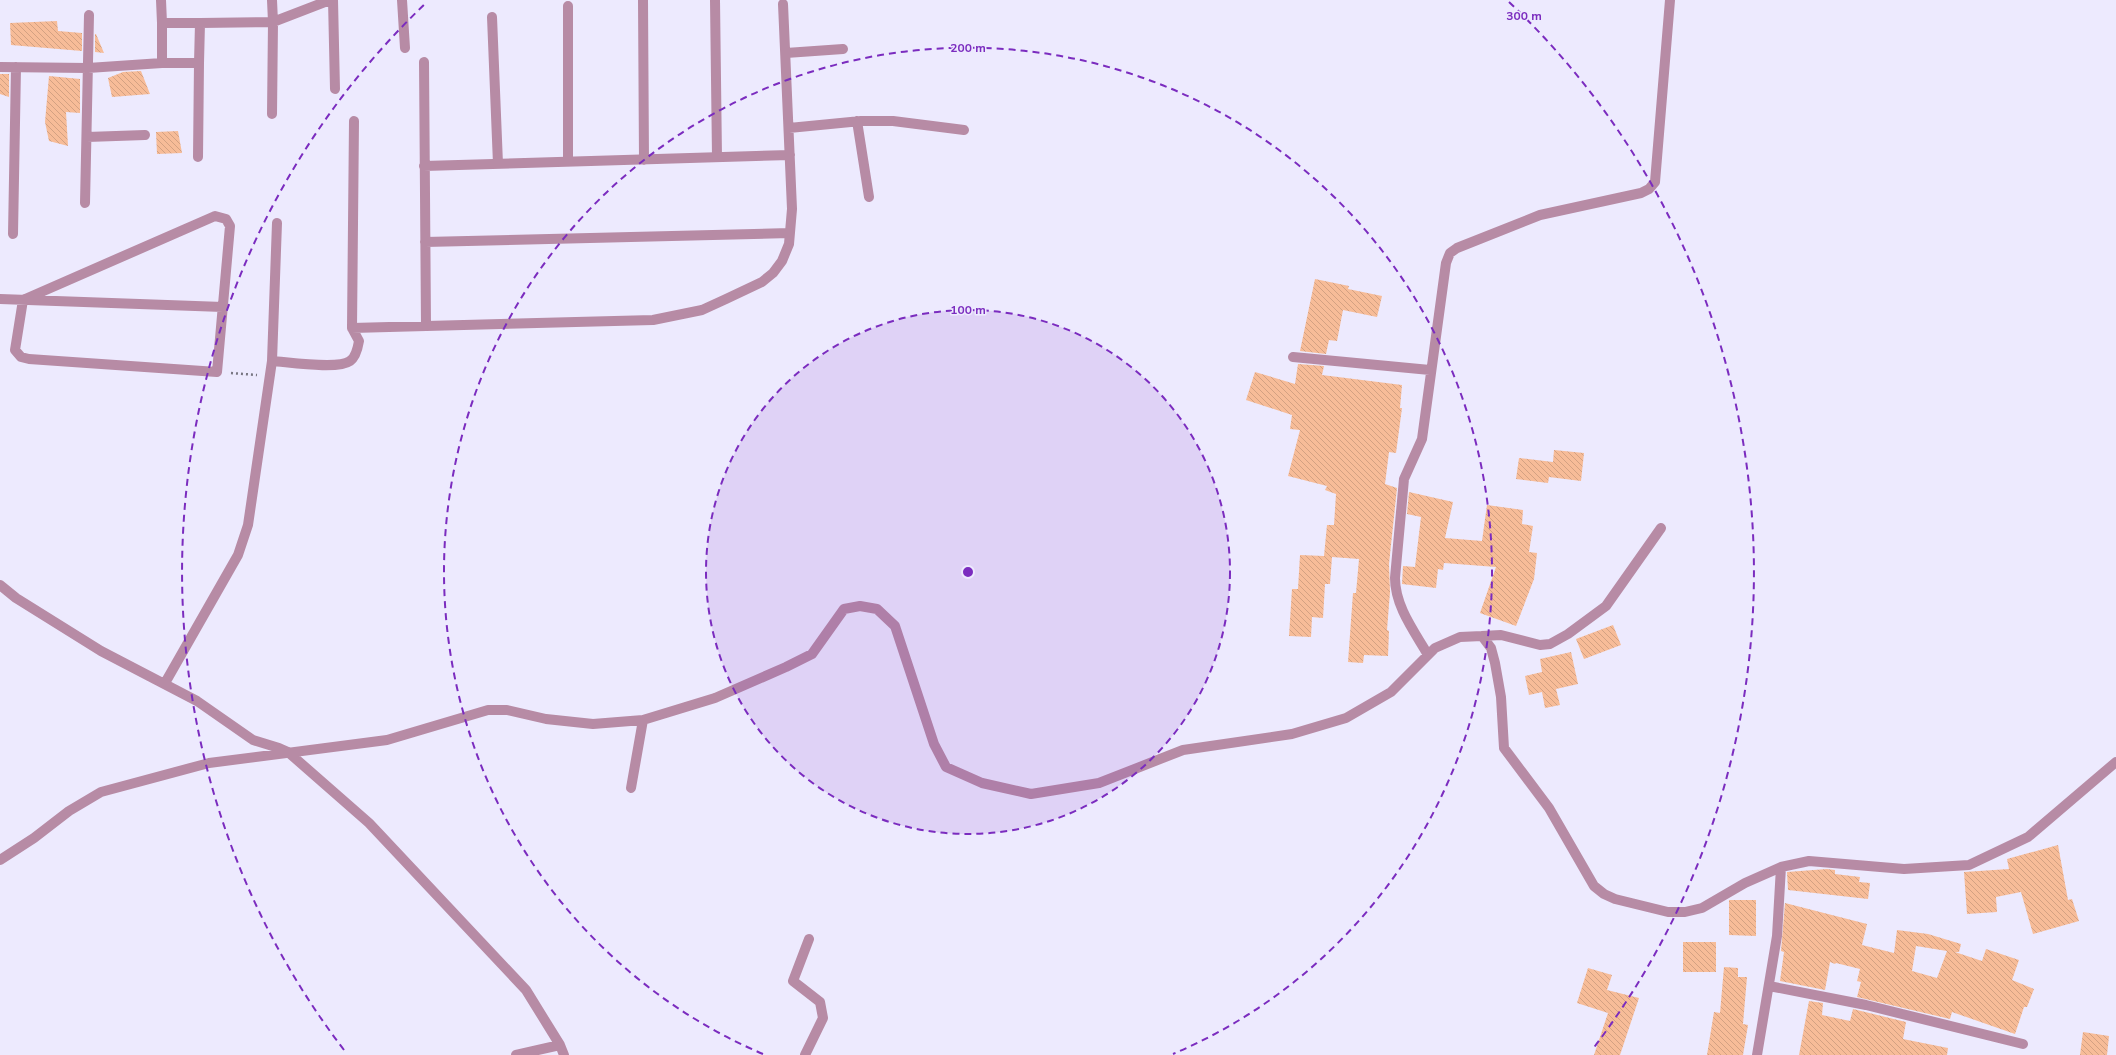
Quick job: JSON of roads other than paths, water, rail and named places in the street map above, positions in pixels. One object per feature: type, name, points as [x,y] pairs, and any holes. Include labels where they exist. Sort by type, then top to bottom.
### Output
[{"type":"street","points":[[161,0],[162,63]]},
{"type":"street","points":[[272,0],[272,114]]},
{"type":"street","points":[[162,23],[200,24],[273,22],[330,0]]},
{"type":"street","points":[[334,0],[335,88]]},
{"type":"street","points":[[402,0],[405,48]]},
{"type":"street","points":[[643,0],[644,160]]},
{"type":"street","points":[[715,0],[717,158]]},
{"type":"street","points":[[1428,655],[1399,603],[1395,585],[1404,479],[1422,439],[1430,370],[1446,263],[1450,253],[1457,248],[1540,215],[1641,193],[1652,186],[1655,182],[1670,0]]},
{"type":"street","points":[[352,328],[654,320],[702,310],[762,282],[773,273],[782,261],[789,244],[792,209],[783,4]]},
{"type":"street","points":[[568,6],[568,162]]},
{"type":"street","points":[[85,203],[89,15]]},
{"type":"street","points":[[492,17],[498,164]]},
{"type":"street","points":[[198,156],[200,24]]},
{"type":"street","points":[[786,53],[843,49]]},
{"type":"street","points":[[424,62],[426,326]]},
{"type":"street","points":[[0,67],[88,68],[162,63],[199,63]]},
{"type":"street","points":[[13,234],[16,67]]},
{"type":"street","points":[[272,361],[337,365],[350,361],[356,352],[359,341],[352,328],[354,121]]},
{"type":"street","points":[[789,128],[856,121],[893,121],[964,130]]},
{"type":"street","points":[[856,121],[869,198]]},
{"type":"street","points":[[87,137],[144,135]]},
{"type":"street","points":[[424,166],[790,155]]},
{"type":"street","points":[[215,216],[226,219],[230,226],[216,372],[29,359],[21,357],[15,350],[23,300],[215,216]]},
{"type":"street","points":[[165,684],[238,555],[252,507],[272,361],[277,223]]},
{"type":"street","points":[[425,242],[790,233]]},
{"type":"street","points":[[0,299],[223,307]]},
{"type":"street","points":[[1293,357],[1430,370]]},
{"type":"street","points":[[0,860],[34,838],[69,810],[101,792],[209,763],[283,750],[387,740],[488,710],[507,710],[546,719],[593,724],[643,720],[715,698],[793,664],[812,654],[844,608],[860,606],[878,609],[895,626],[934,744],[946,768],[982,783],[1031,794],[1099,783],[1182,750],[1292,734],[1346,718],[1391,692],[1435,648],[1460,637],[1508,636],[1540,645],[1550,644],[1568,634],[1606,606],[1661,528]]},
{"type":"street","points":[[0,585],[16,598],[101,651],[197,701],[253,740],[283,750],[369,823],[445,902],[526,990],[560,1044],[564,1055]]},
{"type":"street","points":[[1482,636],[1490,648],[1495,663],[1501,697],[1504,748],[1549,808],[1594,886],[1604,894],[1615,899],[1668,912],[1685,912],[1702,908],[1745,883],[1780,867],[1810,861],[1904,869],[1969,864],[2028,837],[2116,762]]},
{"type":"street","points":[[631,788],[643,720]]},
{"type":"street","points":[[1757,1055],[1777,936],[1780,867]]},
{"type":"street","points":[[805,1055],[823,1018],[820,1002],[793,981],[809,939]]},
{"type":"street","points":[[1769,986],[1866,1005],[2023,1044]]},
{"type":"street","points":[[516,1055],[560,1044]]}]
